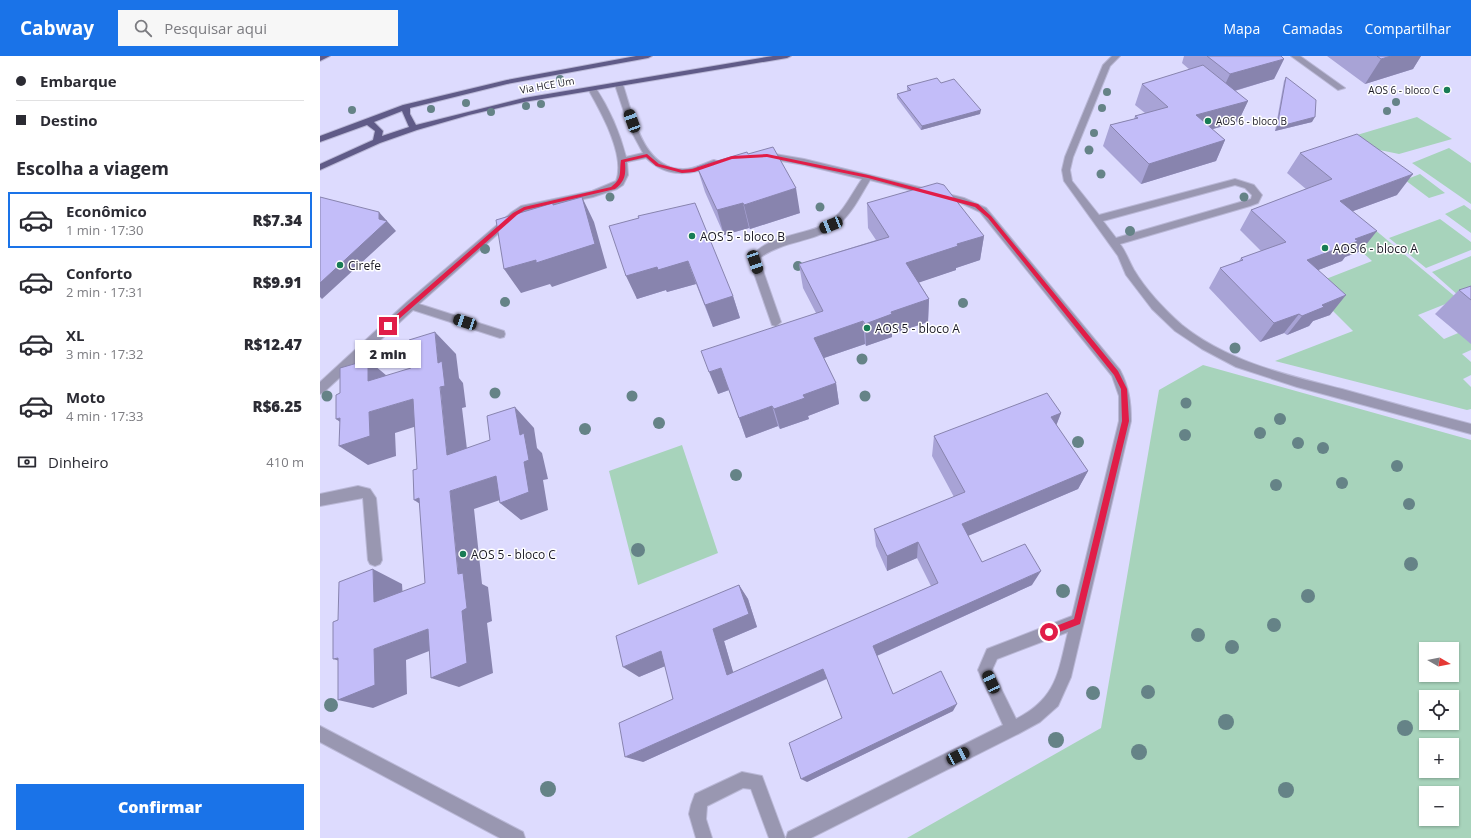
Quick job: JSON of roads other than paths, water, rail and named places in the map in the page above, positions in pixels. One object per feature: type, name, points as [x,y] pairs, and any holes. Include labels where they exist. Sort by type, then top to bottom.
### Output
[{"type":"main road","points":[[320,59],[326,56]]},
{"type":"main road","points":[[320,138],[406,107],[515,80],[648,56]]},
{"type":"main road","name":"Via HCE Um","points":[[320,168],[377,141],[414,128],[467,113],[524,100],[787,56]]},
{"type":"main road","points":[[406,107],[406,114],[414,128]]},
{"type":"main road","points":[[366,121],[374,125],[379,131],[377,141]]},
{"type":"street","points":[[1116,56],[1107,65],[1069,157],[1066,170],[1068,181],[1114,242],[1123,255],[1130,272],[1156,306],[1179,328],[1206,346],[1240,364],[1298,382],[1471,429]]},
{"type":"street","points":[[1295,56],[1341,88]]},
{"type":"street","points":[[618,85],[636,134],[647,155],[658,165],[682,172],[692,171],[725,160]]},
{"type":"street","points":[[320,389],[411,305],[515,214],[524,208],[613,188],[620,182],[624,175],[622,161],[606,113],[592,89]]},
{"type":"street","points":[[622,161],[647,155]]},
{"type":"street","points":[[750,155],[789,160],[868,177],[964,201],[983,210],[1116,373],[1124,389],[1125,421],[1064,677],[1054,701],[1035,717],[1013,729],[794,838]]},
{"type":"street","points":[[776,322],[755,262],[757,255],[771,247],[831,225],[839,218],[868,177]]},
{"type":"street","points":[[1097,219],[1235,182],[1247,184],[1254,189],[1257,195],[1255,201],[1247,204],[1114,242]]},
{"type":"street","points":[[411,305],[500,334]]},
{"type":"street","points":[[320,500],[358,492],[366,493],[370,498],[375,560]]},
{"type":"street","points":[[1013,729],[986,670],[988,660],[992,654],[1077,621]]},
{"type":"street","points":[[320,734],[517,838]]},
{"type":"street","points":[[704,838],[696,812],[697,806],[701,800],[742,780],[748,779],[756,782],[777,838]]},
{"type":"place","name":"AOS 6 - bloco C","points":[[1447,90]]},
{"type":"place","name":"AOS 6 - bloco B","points":[[1208,121]]},
{"type":"place","name":"AOS 5 - bloco B","points":[[692,236]]},
{"type":"place","name":"AOS 6 - bloco A","points":[[1325,248]]},
{"type":"place","name":"Cirefe","points":[[340,265]]},
{"type":"place","name":"AOS 5 - bloco A","points":[[867,328]]},
{"type":"place","name":"AOS 5 - bloco C","points":[[463,554]]}]
